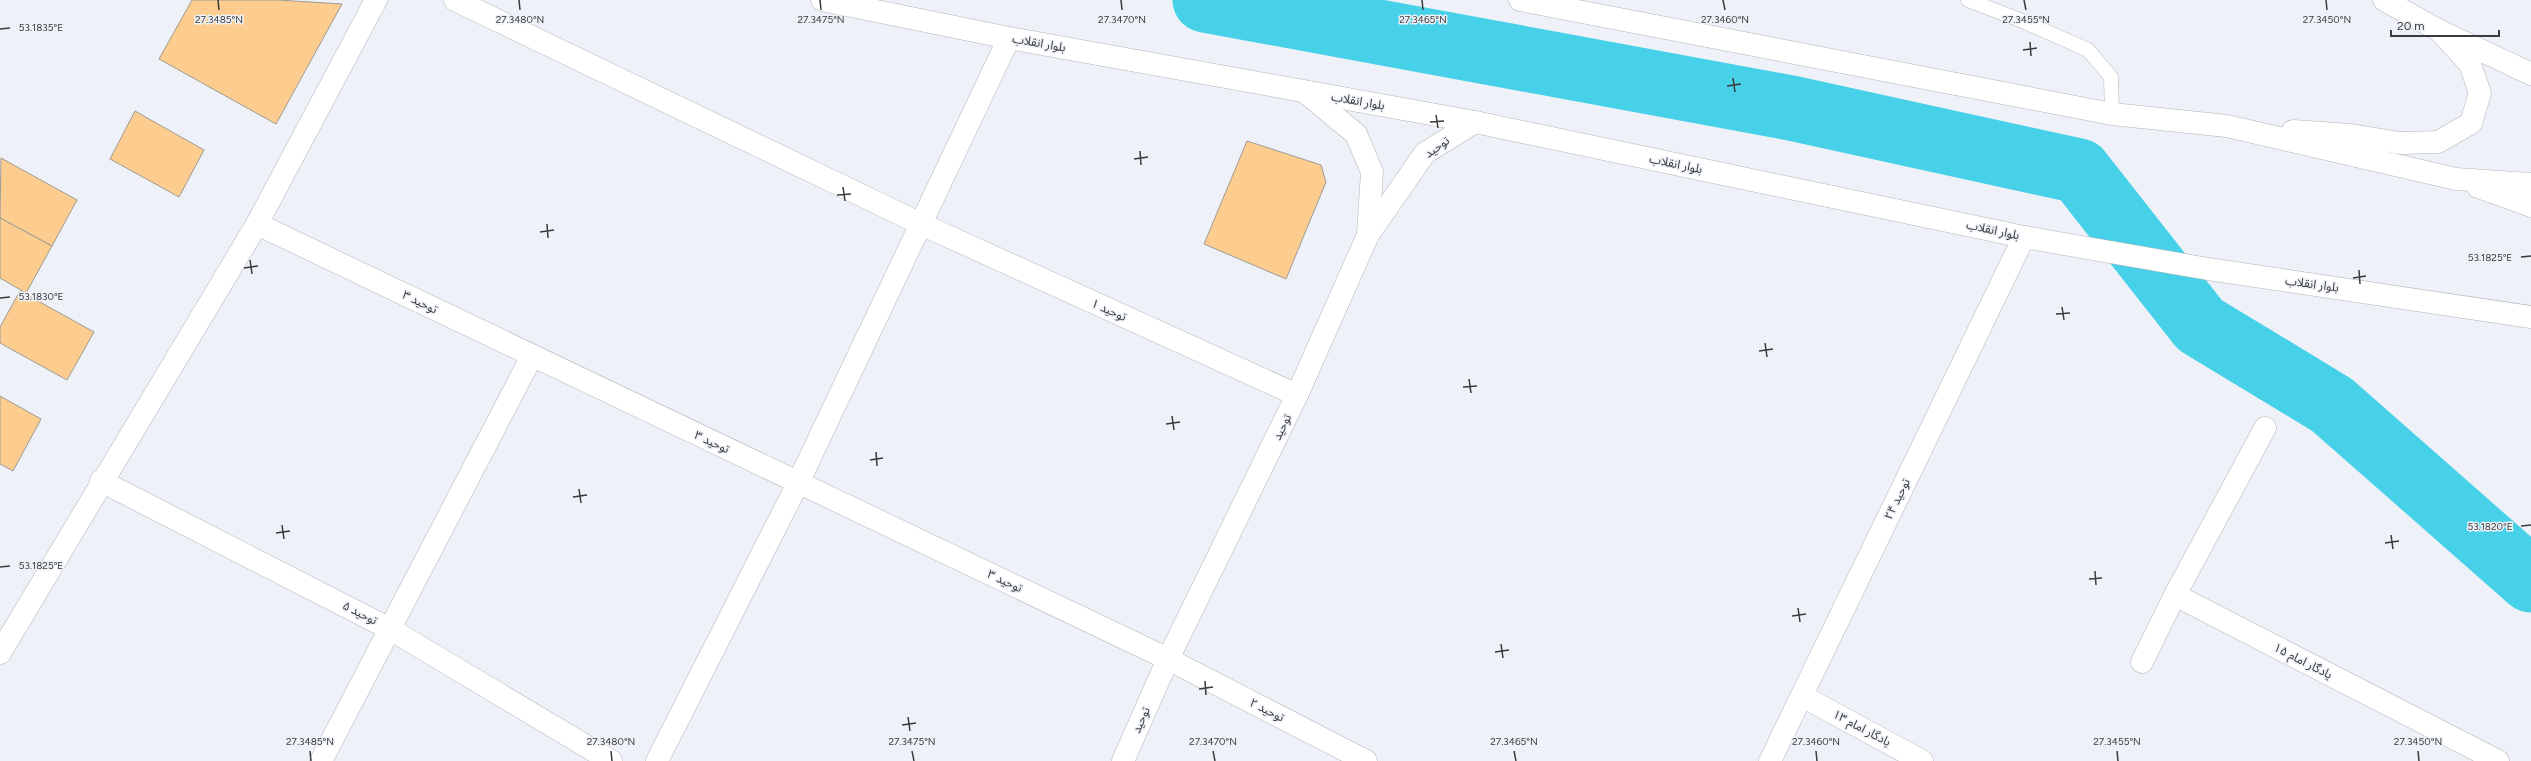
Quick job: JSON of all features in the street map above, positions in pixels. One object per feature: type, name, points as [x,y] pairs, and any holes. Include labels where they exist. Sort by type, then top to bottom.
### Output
[{"type":"street","points":[[0,653],[101,481],[257,224],[376,0]]},
{"type":"street","name":"توحید ۱","points":[[455,0],[920,224],[1297,395]]},
{"type":"street","name":"بلوار انقلاب","points":[[822,0],[1009,38],[1475,122],[2024,237],[2208,269],[2527,314]]},
{"type":"street","points":[[1520,0],[2112,114],[2227,126],[2351,135],[2400,143],[2438,142],[2471,123],[2480,94],[2470,64],[2440,31]]},
{"type":"street","points":[[2384,0],[2440,31],[2531,74]]},
{"type":"street","points":[[657,761],[798,483],[1009,38]]},
{"type":"street","points":[[1304,91],[1356,134],[1372,172],[1368,235]]},
{"type":"street","name":"توحید","points":[[1123,761],[1168,659],[1297,395],[1368,235],[1425,153],[1475,122]]},
{"type":"street","points":[[2227,126],[2456,179],[2531,206]]},
{"type":"street","points":[[2456,179],[2531,184]]},
{"type":"street","name":"توحید ۳","points":[[257,224],[1168,659]]},
{"type":"street","name":"توحید ۲۴","points":[[1770,761],[2024,237]]},
{"type":"street","points":[[321,761],[532,356]]},
{"type":"street","points":[[2142,662],[2174,594],[2265,428]]},
{"type":"street","name":"توحید ۵","points":[[101,481],[390,629],[611,761]]},
{"type":"street","name":"یادگار امام ۱۵","points":[[2174,594],[2498,761]]},
{"type":"street","name":"توحید ۲","points":[[1168,659],[1366,761]]},
{"type":"street","name":"یادگار امام ۱۳","points":[[1802,696],[1922,761]]},
{"type":"lane","points":[[1968,0],[2025,22],[2088,50],[2111,77],[2112,114]]},
{"type":"building","points":[[192,0],[278,0],[342,4],[276,124],[159,59]]},
{"type":"building","points":[[135,111],[204,150],[179,197],[110,159]]},
{"type":"building","points":[[1247,141],[1321,165],[1326,182],[1286,279],[1204,244]]},
{"type":"building","points":[[1,158],[77,200],[52,246],[0,218]]},
{"type":"building","points":[[0,218],[52,246],[26,293],[0,278]]},
{"type":"building","points":[[20,291],[94,332],[67,380],[0,343],[0,327]]},
{"type":"building","points":[[0,396],[41,419],[13,471],[0,464]]},
{"type":"waterway","points":[[1205,0],[1791,108],[2079,171],[2200,325],[2332,405],[2531,580]]}]
